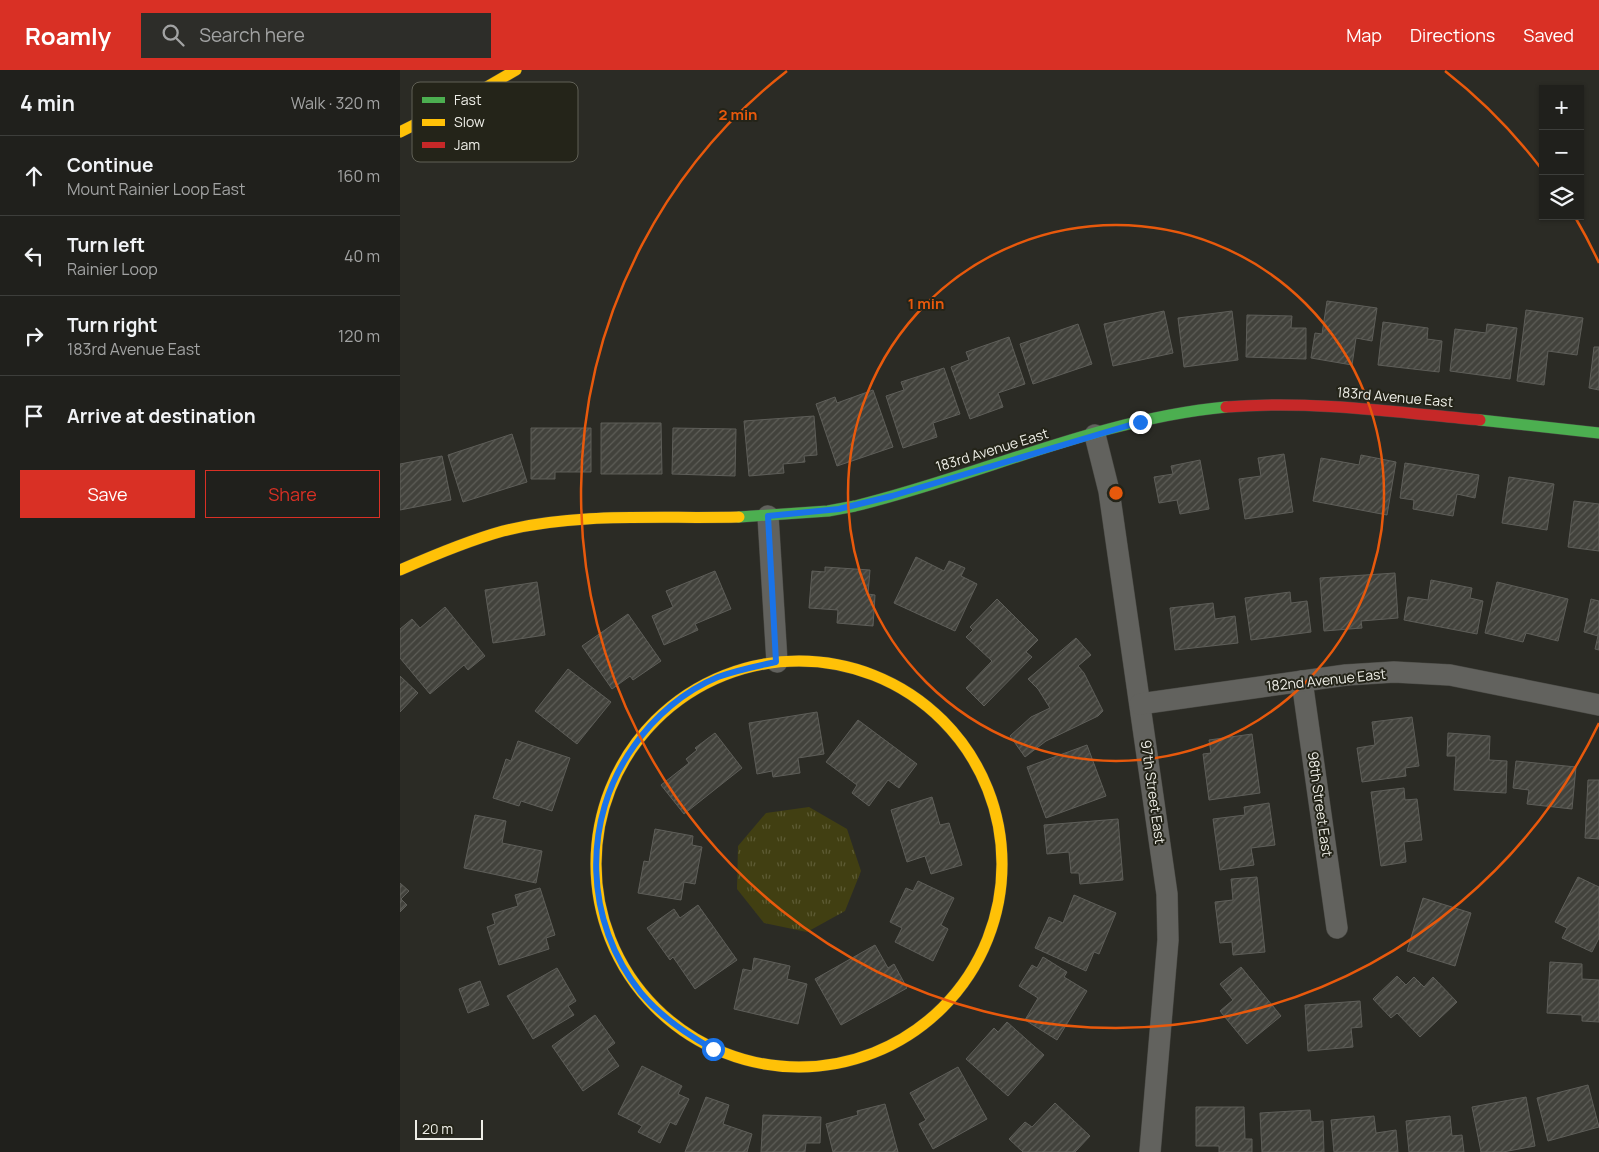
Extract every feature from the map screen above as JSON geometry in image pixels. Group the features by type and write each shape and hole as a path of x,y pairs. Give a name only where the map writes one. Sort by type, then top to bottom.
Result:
{"street":[{"path":"495,82 516,70"},
{"path":"400,132 412,126"},
{"name":"183rd Avenue East","path":"400,570 451,546 507,529 548,522 588,518 768,516 839,509 883,498 1095,435 1184,413 1236,406 1300,404 1357,407 1599,433"},
{"name":"97th Street East","path":"1095,435 1109,491 1167,894 1168,940 1150,1152"},
{"path":"768,516 776,662"},
{"path":"812,661 841,665 885,680 928,706 948,725 969,751 983,776 997,814 1003,855 998,911 991,934 979,961 958,992 939,1013 914,1033 892,1046 860,1059 827,1066 792,1068 751,1062 713,1049 691,1037 661,1013 642,994 625,970 608,936 599,902 596,876 597,842 603,810 624,761 643,734 662,713 685,695 717,678 748,667 776,662 812,661"},
{"name":"182nd Avenue East","path":"1140,704 1346,675 1394,672 1450,675 1599,705"},
{"name":"98th Street East","path":"1302,681 1338,928"}],"green space":[{"path":"809,807 847,829 861,871 845,911 807,932 764,923 737,889 738,846 766,813"}],"building":[{"path":"1327,301 1377,308 1372,341 1356,338 1352,365 1311,358 1315,333 1322,334"},
{"path":"1526,310 1583,318 1577,355 1548,351 1544,385 1517,381"},
{"path":"1164,311 1173,353 1113,366 1104,324"},
{"path":"1232,311 1238,360 1184,367 1178,318"},
{"path":"1247,315 1292,316 1291,328 1306,328 1306,359 1246,357"},
{"path":"1383,322 1428,328 1427,339 1442,341 1439,372 1378,365"},
{"path":"1078,324 1092,364 1033,384 1020,344"},
{"path":"1487,324 1517,328 1510,379 1450,371 1455,329 1486,333"},
{"path":"1009,337 1025,384 998,393 1003,407 970,419 951,367 969,360 966,352"},
{"path":"1594,347 1599,347 1599,390 1589,388"},
{"path":"944,368 960,414 933,423 937,437 903,448 886,396 904,390 901,382"},
{"path":"873,390 893,447 837,466 816,404 835,397 837,403"},
{"path":"814,416 817,455 804,456 805,462 783,464 784,473 749,476 744,421"},
{"path":"601,423 661,423 662,474 601,474"},
{"path":"531,428 591,428 591,472 555,472 555,479 531,479"},
{"path":"673,428 736,429 735,476 672,474"},
{"path":"512,434 527,482 463,502 448,455"},
{"path":"1284,454 1293,512 1245,519 1239,479 1261,476 1258,458"},
{"path":"1361,455 1396,462 1387,515 1313,501 1321,458 1359,465"},
{"path":"442,456 451,500 400,510 400,464"},
{"path":"1200,460 1209,509 1180,514 1177,500 1159,503 1154,477 1173,474 1171,466"},
{"path":"1405,463 1479,475 1475,498 1457,494 1453,516 1413,509 1414,500 1400,498"},
{"path":"1509,477 1554,484 1547,530 1502,523"},
{"path":"1574,501 1599,504 1599,551 1568,547"},
{"path":"916,557 944,571 949,561 965,568 961,576 977,584 955,631 894,603"},
{"path":"825,567 870,570 868,594 875,595 873,626 837,623 838,610 809,608 812,571 825,572"},
{"path":"715,571 731,609 695,624 698,630 664,645 652,616 673,607 666,591"},
{"path":"1395,573 1398,618 1361,621 1362,628 1324,631 1320,578"},
{"path":"1431,580 1472,588 1470,598 1483,601 1477,634 1404,620 1408,597 1428,600"},
{"path":"537,582 545,635 493,643 485,590"},
{"path":"1497,582 1568,599 1558,641 1526,633 1523,642 1485,633"},
{"path":"1290,592 1291,603 1307,601 1311,632 1251,640 1245,598"},
{"path":"997,599 1038,640 1026,652 1032,657 984,706 966,688 992,661 966,637 973,630 970,627"},
{"path":"1591,599 1599,601 1599,650 1595,649 1598,636 1584,632"},
{"path":"1213,603 1215,619 1235,616 1238,643 1175,650 1170,608"},
{"path":"445,607 485,656 468,670 464,665 430,694 400,658 400,629 412,619 420,628"},
{"path":"628,614 661,661 633,680 630,676 612,689 582,646"},
{"path":"1076,638 1091,655 1078,666 1084,673 1103,711 1098,716 1046,741 1025,757 1010,736 1031,717 1050,708 1038,689 1028,679"},
{"path":"568,669 611,702 577,744 535,711"},
{"path":"400,676 418,693 400,712"},
{"path":"817,712 824,754 798,758 800,773 773,777 772,771 757,774 749,723"},
{"path":"1412,717 1419,766 1405,768 1406,776 1362,782 1357,748 1375,745 1372,722"},
{"path":"858,720 917,764 899,788 888,780 869,806 852,793 857,785 826,762"},
{"path":"715,733 742,768 684,814 661,785 689,763 686,759 697,750 695,748"},
{"path":"1448,733 1490,736 1489,760 1507,761 1506,793 1454,790 1456,756 1447,756"},
{"path":"1252,734 1260,793 1209,800 1203,754 1211,753 1209,740"},
{"path":"518,741 570,758 552,811 521,801 519,806 493,798 506,759 511,761"},
{"path":"1087,745 1106,796 1046,818 1027,767"},
{"path":"1516,761 1576,767 1572,809 1527,804 1529,790 1513,788"},
{"path":"1588,780 1599,780 1599,839 1585,838"},
{"path":"1404,788 1405,800 1417,799 1422,840 1404,842 1406,862 1381,866 1371,792"},
{"path":"932,797 940,825 949,823 962,865 931,874 925,856 907,862 891,810"},
{"path":"1269,803 1275,845 1251,848 1254,865 1220,870 1213,819 1245,815 1244,807"},
{"path":"475,815 506,821 502,843 542,851 536,883 464,868"},
{"path":"1118,819 1123,880 1080,884 1079,873 1071,873 1069,852 1047,854 1044,825"},
{"path":"655,829 693,836 692,845 702,847 695,884 684,882 681,900 638,893 644,861 649,862"},
{"path":"1257,877 1265,952 1233,955 1232,942 1220,943 1215,902 1233,900 1231,879"},
{"path":"1578,877 1599,887 1599,938 1592,952 1562,938 1567,928 1555,922"},
{"path":"918,881 954,898 941,925 948,929 933,961 895,942 902,928 890,922 906,888 913,891"},
{"path":"400,883 409,891 401,899 407,905 400,912"},
{"path":"540,888 555,935 546,938 549,949 499,965 487,927 495,924 492,914 518,906 515,895"},
{"path":"1074,895 1116,913 1099,954 1094,952 1086,971 1035,948 1049,917 1063,923"},
{"path":"1423,898 1471,913 1455,966 1407,951"},
{"path":"698,905 737,960 695,989 673,957 670,960 647,928 674,909 680,918"},
{"path":"875,945 888,968 894,964 907,988 841,1025 815,979"},
{"path":"1043,957 1067,972 1064,977 1087,991 1057,1040 1025,1020 1038,998 1019,986 1032,965 1037,968"},
{"path":"754,958 790,966 787,979 807,984 798,1024 734,1009 743,969 752,971"},
{"path":"1550,962 1582,964 1582,979 1599,980 1599,1022 1582,1021 1582,1015 1547,1013"},
{"path":"1241,967 1281,1016 1247,1044 1220,1011 1233,1000 1220,984"},
{"path":"557,968 576,1001 568,1006 574,1015 533,1039 507,996"},
{"path":"1397,976 1406,985 1414,977 1424,987 1433,977 1457,1002 1420,1037 1397,1013 1391,1018 1373,999"},
{"path":"480,981 489,1005 468,1013 459,989"},
{"path":"1360,1001 1362,1027 1351,1028 1353,1047 1308,1051 1305,1005"},
{"path":"595,1015 615,1043 607,1049 619,1066 583,1091 552,1046"},
{"path":"1007,1022 1044,1055 1008,1096 966,1059 994,1028 998,1032"},
{"path":"642,1066 682,1086 678,1094 689,1099 676,1125 670,1122 660,1143 638,1132 642,1126 618,1114"},
{"path":"958,1067 987,1119 933,1149 919,1124 926,1120 910,1093"},
{"path":"1588,1085 1599,1127 1548,1141 1537,1098"},
{"path":"706,1097 729,1105 723,1124 752,1134 747,1152 685,1152"},
{"path":"1526,1097 1535,1146 1503,1152 1481,1152 1472,1107"},
{"path":"1055,1103 1090,1136 1075,1152 1023,1152 1009,1139 1025,1122 1032,1127"},
{"path":"885,1104 898,1152 833,1152 826,1124 858,1115 857,1111"},
{"path":"1196,1107 1244,1107 1245,1139 1252,1139 1252,1152 1219,1152 1219,1146 1196,1146"},
{"path":"1310,1110 1311,1122 1323,1121 1324,1152 1262,1152 1260,1113"},
{"path":"763,1115 821,1117 820,1143 806,1143 805,1152 761,1152"},
{"path":"1374,1116 1376,1133 1396,1130 1398,1152 1334,1152 1331,1120"},
{"path":"1450,1116 1452,1136 1462,1135 1464,1152 1409,1152 1406,1121"}],"traffic: fast":[{"path":"739,517 828,511 855,506 901,494 1131,423 1178,413 1226,407"},
{"path":"1480,420 1599,433"}],"traffic: slow":[{"path":"495,82 516,70"},
{"path":"400,132 412,126"},
{"path":"400,570 476,539 532,525 591,519 739,517"},
{"path":"779,661 819,661 839,664 877,676 912,695 943,720 968,751 987,786 999,824 1002,864 999,904 987,942 968,977 943,1008 912,1033 877,1052 858,1059 819,1067 779,1067 740,1059 703,1043 670,1021 642,993 620,960 604,923 596,884 596,844 604,805 620,768 642,735 670,707 703,685 740,669 779,661"}],"traffic: jam":[{"path":"1226,407 1258,405 1321,406 1480,420"}],"route":[{"path":"713,1049 691,1037 667,1019 642,994 625,970 608,936 599,902 596,876 597,842 603,810 612,783 624,761 643,734 662,713 685,695 717,678 748,667 776,662 768,516 787,516 839,509 892,496 1140,422"}]}
